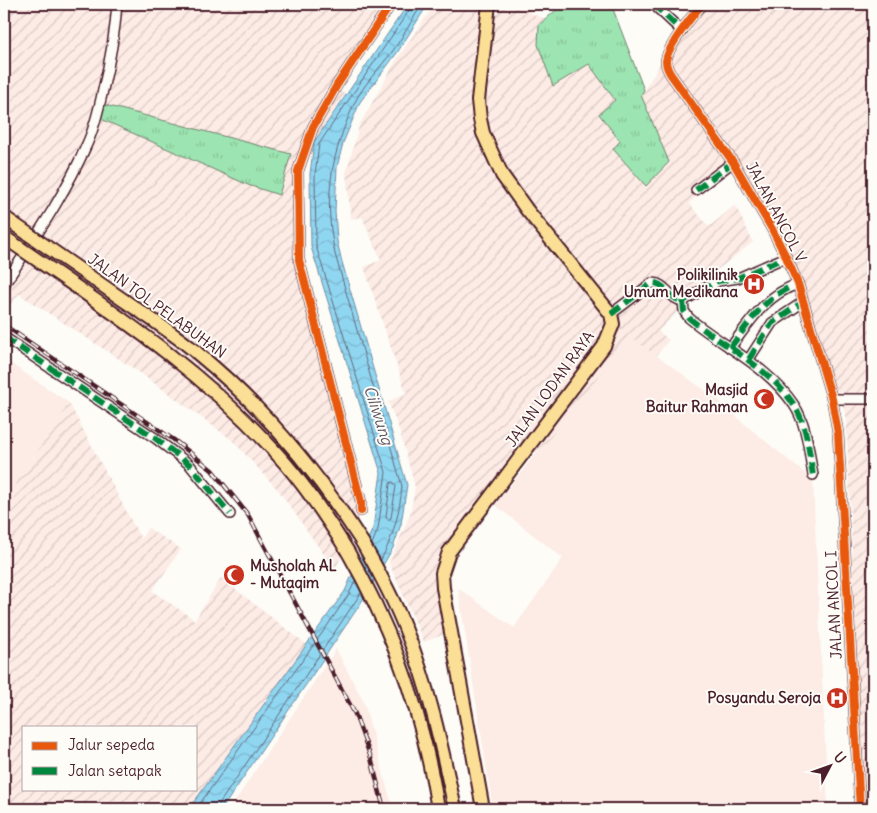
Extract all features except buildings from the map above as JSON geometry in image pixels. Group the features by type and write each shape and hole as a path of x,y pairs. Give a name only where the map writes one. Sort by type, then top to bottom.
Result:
{"highway":[{"path":"489,4 478,100 480,119 488,145 502,175 520,200 611,314"},
{"name":"JALAN TOL PELABUHAN","path":"4,217 195,351 253,403 299,454 325,487 358,535 384,580 405,628 421,672 441,742 455,809"},
{"path":"4,237 147,338 207,385 251,427 301,482 348,552 393,642 421,728 438,809"},
{"name":"JALAN LODAN RAYA","path":"483,809 443,588 442,573 444,562 478,511 604,346 613,324 611,314"}],"street":[{"path":"4,285 45,223 87,144 96,120 111,58 118,4"},
{"path":"361,511 357,482 299,260 298,171 313,127 337,85 391,4"},
{"path":"653,4 682,31 702,4"},
{"name":"JALAN ANCOL V","path":"682,31 666,59 670,72 733,162 768,221 786,257 798,284 832,399"},
{"path":"696,190 733,162"},
{"path":"611,314 652,283 659,284 677,300 683,301 718,281 738,278 786,257"},
{"path":"730,348 765,303 780,291 798,284"},
{"path":"683,301 684,311 689,318 730,348 749,359 795,406 803,426 813,475"},
{"path":"749,359 772,323 803,302"},
{"path":"4,337 155,438 188,464 230,514"},
{"path":"832,399 873,398"},
{"name":"JALAN ANCOL I","path":"832,399 838,433 860,809"}],"shaded area":[{"path":"4,4 389,4 334,86 345,94 314,142 312,155 302,153 297,254 356,487 360,515 335,570 279,491 232,440 139,372 19,294 4,312"},
{"path":"435,4 457,4 497,14 500,4 530,4 528,12 546,19 539,25 553,86 589,64 615,100 668,162 641,95 667,53 706,4 873,4 873,809 864,809 846,415 777,227 734,167 689,203 709,227 735,205 753,242 713,273 658,331 669,340 656,356 630,336 546,443 482,495 437,558 445,634 424,642 389,563 410,515 415,487 399,429 388,402 406,393 364,267 381,260 362,217 351,219 346,173 359,126 397,59"},
{"path":"630,336 718,400 813,480 828,809 493,809 458,588 514,628 563,558 495,505"},
{"path":"4,359 69,403 4,502"},
{"path":"69,403 141,539 148,528 181,549 152,591 195,620 221,578 307,645 189,809 4,809 4,502"},
{"path":"336,649 364,703 393,809 230,809"}],"green space":[{"path":"563,4 611,4 644,90 641,95 669,162 646,186 613,149 620,141 599,114 615,100 589,64 553,86 538,45 539,25"},
{"path":"105,105 291,154 279,195 248,185 99,118"}],"water":[{"name":"Ciliwung","path":"408,4 428,4 397,53 360,102 343,143 337,167 335,211 337,241 342,262 407,485 401,524 393,548 359,606 222,809 189,809 345,591 373,528 381,473 311,247 310,174 314,142"}],"railway":[{"path":"4,325 174,440 212,470 248,515 355,714 371,758 384,809"}],"marked path":[{"path":"653,4 682,31"},
{"path":"696,190 733,162"},
{"path":"611,314 652,283 657,283 674,298 683,301 718,281 738,278 786,257"},
{"path":"730,348 767,302 786,289 798,284"},
{"path":"683,301 684,311 689,318 759,368 772,379 794,405 805,430 813,475"},
{"path":"749,359 772,323 803,302"},
{"path":"4,337 155,438 189,464 230,514"}],"cycle path":[{"path":"361,511 361,502 299,260 298,171 313,127 337,85 391,4"},
{"path":"702,4 681,31 667,55 668,70 733,162 786,257 798,284 832,399 838,433 860,809"}],"place":[{"name":"Polikilinik Umum Medikana","path":"754,284"},
{"name":"Masjid Baitur Rahman","path":"764,399"},
{"name":"Musholah AL - Mutaqim","path":"234,575"},
{"name":"Posyandu Seroja","path":"837,698"}]}
